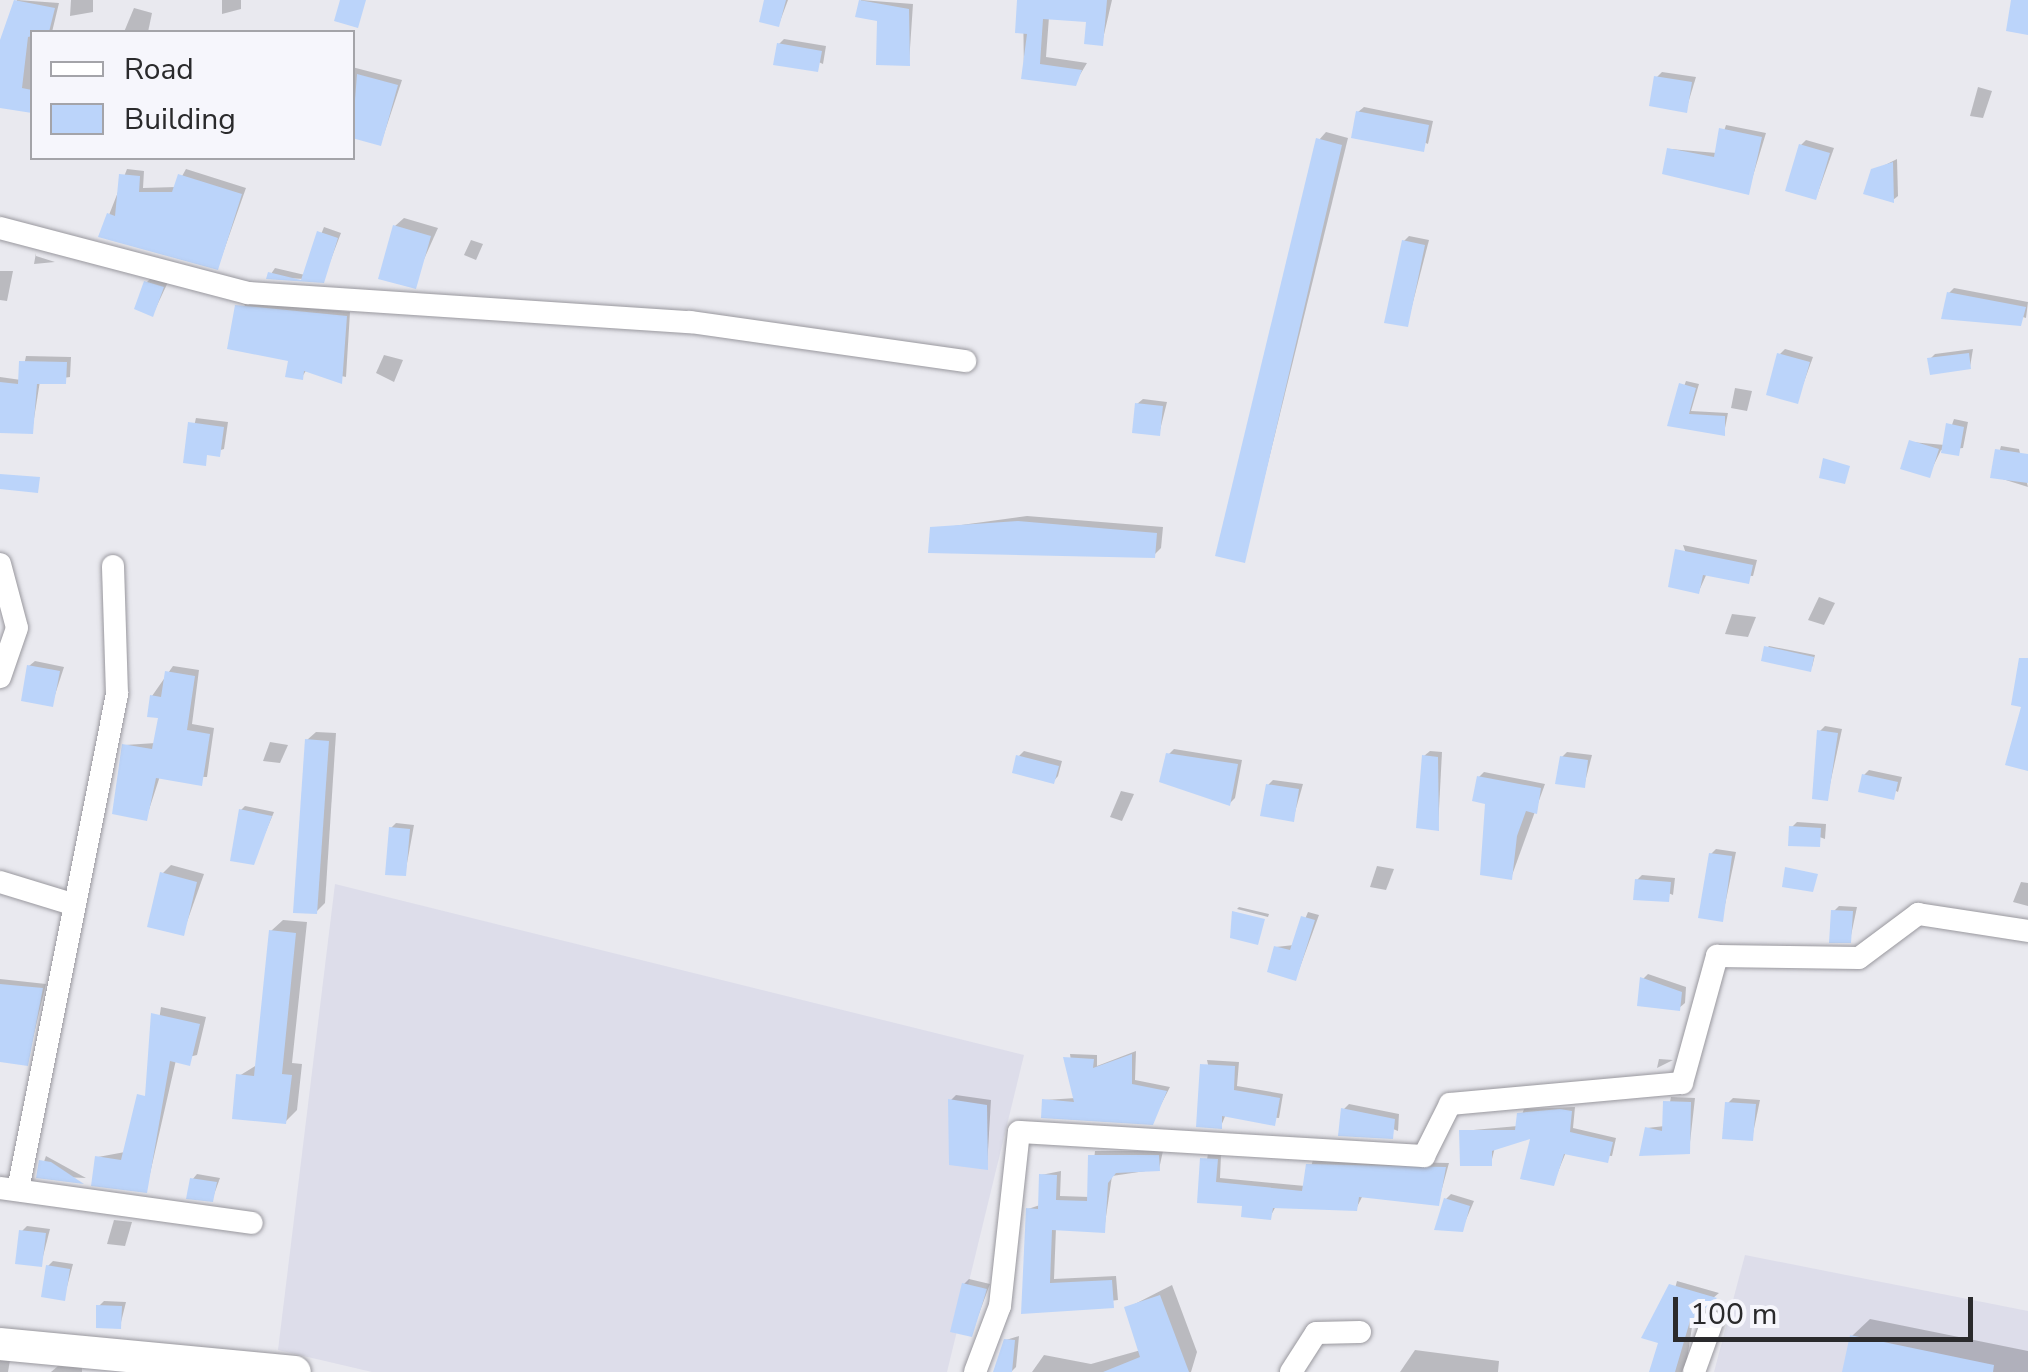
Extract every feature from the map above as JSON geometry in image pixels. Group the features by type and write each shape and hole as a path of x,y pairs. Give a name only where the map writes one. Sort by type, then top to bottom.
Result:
{"main road":[{"path":"0,1344 291,1372"}],"street":[{"path":"0,228 248,293 690,322 965,361"},
{"path":"0,564 18,628 0,677"},
{"path":"112,566 117,694 75,905 9,1189 252,1223"},
{"path":"0,882 75,905"},
{"path":"975,1372 1000,1306 1019,1132 1424,1156 1450,1104 1682,1083 1717,956 1859,958 1918,914 2028,930"},
{"path":"1694,1372 1712,1322"},
{"path":"1291,1372 1316,1333 1360,1332"}],"shaded area":[{"path":"335,884 1024,1055 947,1372 372,1372 278,1350"},
{"path":"1745,1255 2028,1311 2028,1372 1714,1372"}],"building":[{"path":"14,0 55,8 50,30 30,30 28,37 22,88 30,90 30,113 0,108 0,40"},
{"path":"340,0 366,0 358,28 334,21"},
{"path":"764,0 786,0 779,27 759,22"},
{"path":"859,0 909,9 910,66 876,65 877,21 855,17"},
{"path":"1017,0 1107,0 1103,46 1084,44 1086,22 1043,19 1040,64 1082,70 1076,86 1021,79 1027,34 1015,33"},
{"path":"2011,0 2028,0 2028,35 2006,31"},
{"path":"777,43 822,51 818,72 773,65"},
{"path":"357,74 398,85 381,146 355,139"},
{"path":"1654,76 1692,82 1687,113 1649,106"},
{"path":"1356,111 1429,125 1424,152 1351,138"},
{"path":"1719,128 1762,137 1749,195 1662,174 1667,148 1714,157"},
{"path":"1316,138 1342,145 1245,563 1215,556"},
{"path":"1799,144 1830,153 1816,200 1785,191"},
{"path":"1893,162 1894,203 1863,194 1871,169"},
{"path":"119,174 140,176 139,192 172,192 178,174 242,194 218,270 98,237 107,213 115,216"},
{"path":"393,225 431,236 416,289 378,279"},
{"path":"317,231 338,238 324,283 266,279 268,272 301,280"},
{"path":"1402,240 1425,245 1408,327 1384,323"},
{"path":"144,281 164,287 153,317 134,309"},
{"path":"1947,292 2026,307 2021,326 1941,319"},
{"path":"235,305 347,316 342,384 304,371 303,380 285,377 288,361 227,349"},
{"path":"1777,353 1810,362 1798,404 1766,395"},
{"path":"1969,353 1971,369 1930,375 1927,358"},
{"path":"19,361 67,362 66,384 37,384 33,434 0,433 0,382 18,384"},
{"path":"1679,383 1696,388 1689,414 1725,416 1725,436 1667,426"},
{"path":"1135,403 1163,406 1160,436 1132,433"},
{"path":"188,422 224,427 220,457 207,455 206,466 183,463"},
{"path":"1946,423 1964,427 1959,456 1941,453"},
{"path":"1909,440 1939,449 1930,478 1900,469"},
{"path":"1995,449 2028,454 2028,483 1990,478"},
{"path":"1823,458 1850,466 1845,484 1819,478"},
{"path":"0,474 40,477 38,493 0,489"},
{"path":"1018,521 1157,533 1155,558 928,553 930,527"},
{"path":"1675,549 1753,565 1749,584 1703,575 1699,594 1668,587"},
{"path":"1764,646 1814,657 1811,672 1761,661"},
{"path":"2019,658 2028,658 2028,771 2005,765 2021,707 2011,705"},
{"path":"27,665 60,671 53,707 21,701"},
{"path":"165,671 195,676 187,730 210,734 202,786 156,778 147,821 112,814 122,744 152,749 158,718 147,717 150,695 161,697"},
{"path":"1817,730 1838,733 1828,801 1812,799"},
{"path":"305,739 329,741 317,914 293,913"},
{"path":"1166,753 1238,764 1230,806 1159,782"},
{"path":"1016,755 1059,766 1054,784 1012,773"},
{"path":"1422,755 1438,757 1439,831 1416,828"},
{"path":"1560,756 1588,760 1585,788 1555,784"},
{"path":"1862,774 1898,782 1894,800 1858,792"},
{"path":"1477,776 1541,788 1537,814 1526,811 1517,836 1512,880 1480,875 1485,804 1472,801"},
{"path":"1266,784 1299,789 1294,822 1260,816"},
{"path":"239,809 272,816 254,865 230,861"},
{"path":"1789,826 1821,828 1820,847 1788,846"},
{"path":"389,827 410,829 406,876 385,875"},
{"path":"1709,853 1732,856 1723,922 1698,918"},
{"path":"1785,867 1818,874 1813,892 1782,887"},
{"path":"160,872 197,882 184,936 147,927"},
{"path":"1635,879 1671,882 1669,902 1633,900"},
{"path":"1831,910 1853,911 1851,943 1829,943"},
{"path":"1232,911 1265,919 1258,945 1230,938"},
{"path":"1301,916 1315,920 1296,981 1267,972 1274,946 1290,950"},
{"path":"269,930 296,933 282,1074 292,1075 286,1124 232,1119 236,1074 254,1076"},
{"path":"1640,977 1682,992 1680,1011 1637,1006"},
{"path":"0,984 43,988 28,1066 0,1062"},
{"path":"151,1013 200,1024 190,1066 170,1061 147,1193 91,1186 95,1156 121,1160 137,1094 145,1096"},
{"path":"1132,1054 1132,1084 1167,1091 1153,1125 1041,1118 1042,1099 1074,1102 1063,1057 1094,1059 1093,1068"},
{"path":"1200,1064 1235,1066 1234,1090 1280,1098 1275,1126 1222,1116 1222,1129 1196,1127"},
{"path":"948,1099 987,1105 988,1170 949,1165"},
{"path":"1663,1101 1691,1102 1690,1154 1639,1156 1645,1127 1662,1131"},
{"path":"1725,1102 1756,1104 1753,1141 1722,1139"},
{"path":"1341,1108 1395,1119 1393,1139 1338,1136"},
{"path":"1572,1111 1570,1132 1613,1142 1608,1163 1564,1154 1554,1186 1520,1179 1530,1139 1492,1151 1492,1166 1460,1166 1459,1130 1515,1130 1517,1113"},
{"path":"1088,1155 1159,1155 1160,1171 1116,1173 1108,1183 1105,1233 1052,1230 1050,1283 1112,1280 1114,1308 1021,1314 1026,1208 1038,1209 1039,1174 1057,1175 1056,1200 1087,1201"},
{"path":"1200,1158 1218,1159 1216,1182 1302,1191 1306,1164 1446,1167 1439,1206 1359,1197 1357,1211 1273,1208 1271,1220 1241,1217 1242,1206 1197,1203"},
{"path":"39,1160 51,1162 84,1184 36,1178"},
{"path":"190,1178 217,1182 213,1202 186,1199"},
{"path":"1444,1198 1470,1206 1463,1232 1434,1230"},
{"path":"19,1230 46,1233 42,1267 15,1264"},
{"path":"46,1265 70,1269 65,1301 41,1297"},
{"path":"962,1283 987,1289 972,1337 950,1332"},
{"path":"1669,1284 1717,1298 1690,1321 1675,1372 1649,1372 1658,1343 1641,1338"},
{"path":"1160,1295 1189,1372 1103,1372 1140,1357 1124,1307"},
{"path":"96,1305 122,1306 121,1329 96,1328"},
{"path":"1850,1335 1994,1365 1993,1372 1842,1372"},
{"path":"1004,1339 1015,1340 1012,1372 993,1372"}]}
